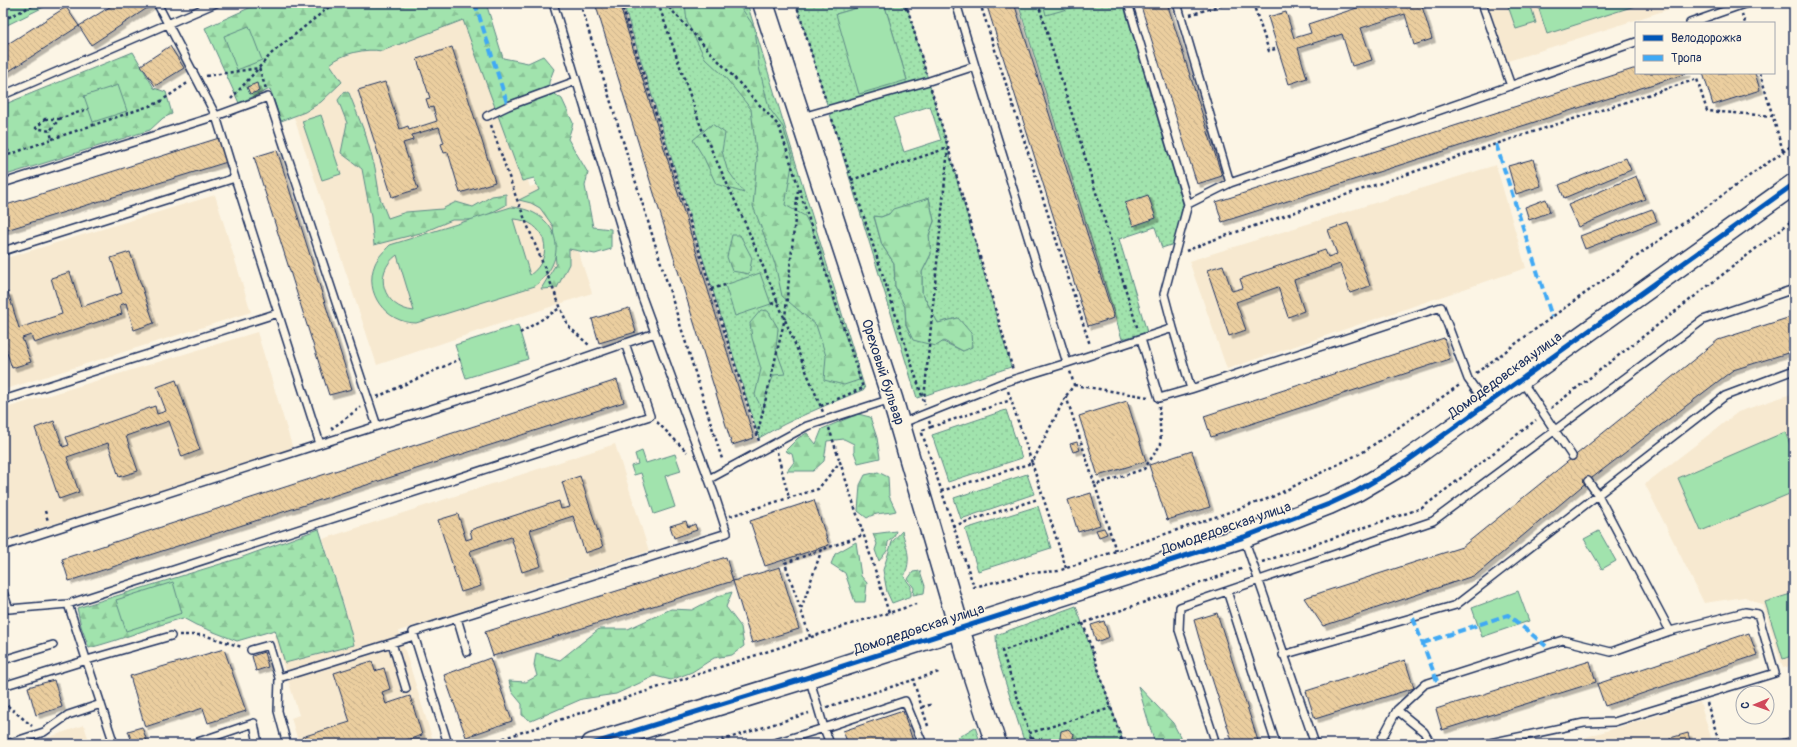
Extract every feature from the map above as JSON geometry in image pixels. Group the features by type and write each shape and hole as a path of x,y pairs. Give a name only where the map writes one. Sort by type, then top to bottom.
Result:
{"street":[{"name":"Ореховый бульвар","path":"763,3 892,398 959,629 996,744"},
{"name":"Домодедовская улица","path":"592,744 809,677 1062,594 1244,537 1304,515 1357,491 1403,464 1794,184"}],"lane":[{"path":"157,3 216,116 319,442"},
{"path":"3,95 216,3"},
{"path":"448,744 413,632 727,533 709,479 642,297 609,196 576,81 563,48 552,3"},
{"path":"956,3 1068,363"},
{"path":"1128,3 1188,204 1164,294 1192,389"},
{"path":"1177,3 1230,183"},
{"path":"1482,3 1511,86"},
{"path":"1693,22 1747,3"},
{"path":"1791,3 1794,6"},
{"path":"1188,204 1230,183 1635,42"},
{"path":"800,118 929,81 975,66"},
{"path":"487,116 508,106 576,81"},
{"path":"3,183 216,116 268,97 377,426"},
{"path":"3,251 235,178"},
{"path":"1216,744 1179,630 1180,607 1433,521 1703,320 1794,289"},
{"path":"1141,339 1159,398 1192,389 1441,307 1468,379 1486,405"},
{"path":"3,400 278,313"},
{"path":"900,424 1005,382 1173,328"},
{"path":"3,546 319,442 377,426 488,391 655,333"},
{"path":"3,592 6,610 68,604 650,416 625,343"},
{"path":"1284,655 1456,605 1725,396 1794,370"},
{"path":"1521,379 1572,456"},
{"path":"709,479 807,426 892,398"},
{"path":"1588,481 1598,495 1670,630"},
{"path":"1244,537 1314,744"},
{"path":"1227,591 1276,744"},
{"path":"68,604 114,744"},
{"path":"1379,744 1397,710 1426,684 1563,640 1611,652 1670,630 1745,612 1758,614 1776,673 1614,722 1584,723 1485,744"},
{"path":"457,618 467,652"},
{"path":"3,686 171,636"},
{"path":"279,678 414,636"},
{"path":"392,643 406,689"},
{"path":"251,650 269,644 279,678 278,711 287,744"},
{"path":"3,660 53,645"},
{"path":"809,677 830,744"},
{"path":"772,744 905,701 923,744"},
{"path":"7,744 40,733 68,715 101,704"},
{"path":"1397,710 1424,732 1431,744"},
{"path":"192,744 254,723 258,744"}],"path":[{"path":"3,20 38,3"},
{"path":"216,116 272,53 334,3"},
{"path":"580,3 722,459 728,457"},
{"path":"621,3 762,451"},
{"path":"658,3 701,127 746,225 821,406 889,613"},
{"path":"665,3 779,126 863,388 821,406"},
{"path":"796,3 851,180 924,401 931,427"},
{"path":"901,3 909,12"},
{"path":"906,3 1015,379"},
{"path":"980,3 1093,354"},
{"path":"1038,3 1141,339"},
{"path":"1182,18 1228,3"},
{"path":"1253,3 1269,51 1278,48"},
{"path":"3,156 158,103 196,77 259,68"},
{"path":"259,68 268,97"},
{"path":"1760,74 1783,151"},
{"path":"1174,256 1210,241 1697,79 1707,111 1773,116"},
{"path":"50,131 36,128 45,118 59,119 88,109"},
{"path":"487,116 516,197 568,326 598,353"},
{"path":"50,131 59,119"},
{"path":"50,131 52,139"},
{"path":"1011,400 931,427 923,430 922,433 974,587 1031,573 1058,571 1270,498 1364,452 1468,379 1794,144"},
{"path":"3,145 12,154"},
{"path":"851,180 948,148"},
{"path":"924,401 948,148"},
{"path":"757,436 785,318 798,186"},
{"path":"711,289 725,285"},
{"path":"771,304 778,301"},
{"path":"520,333 560,308"},
{"path":"319,442 369,401 460,359"},
{"path":"1068,363 1074,385"},
{"path":"1005,382 1066,568"},
{"path":"1074,385 1159,398 1161,444 1144,469 1095,485"},
{"path":"941,491 1032,463 1066,396 1074,385"},
{"path":"1066,396 1116,551"},
{"path":"650,416 705,469"},
{"path":"774,444 789,498"},
{"path":"722,519 818,489 840,462"},
{"path":"953,526 1038,499"},
{"path":"810,638 785,563 863,535"},
{"path":"800,609 822,549"},
{"path":"486,744 916,604"},
{"path":"1083,623 1123,744"},
{"path":"171,636 189,634 203,635 251,650"},
{"path":"929,729 913,680 939,672"},
{"path":"1704,695 1720,744"},
{"path":"3,702 40,733"},
{"path":"922,708 933,704"},
{"path":"1038,744 1030,733 1111,708"}],"shaded area":[{"path":"471,3 530,187 554,179 592,293 377,365 273,55"},
{"path":"1487,3 1688,3 1505,62"},
{"path":"1496,165 1526,268 1227,369 1189,261"},
{"path":"215,195 251,312 3,390 3,259"},
{"path":"257,332 293,449 3,540 3,409"},
{"path":"1794,393 1794,665 1783,668 1763,605 1745,597 1704,603 1645,484 1738,412"},
{"path":"615,444 649,551 399,631 434,744 299,744 291,718 299,715 274,635 346,611 323,539"},
{"path":"1700,702 1713,744 1564,744"},
{"path":"84,725 90,744 49,744 47,738"}],"green space":[{"path":"3,3 52,3 3,27"},
{"path":"260,3 486,3 503,58 528,63 543,56 554,69 549,82 549,90 562,99 573,123 568,139 588,173 585,186 593,227 611,229 611,249 595,254 569,249 569,264 557,288 541,289 556,264 553,226 540,208 531,203 519,200 539,190 534,178 522,181 463,20 382,51 369,50 355,52 335,60 330,64 342,82 321,102 305,112 281,121 270,89 239,103 205,28"},
{"path":"623,3 747,3 865,389 798,418 759,438"},
{"path":"685,3 732,3 742,9 755,28 759,67 769,108 783,127 793,159 785,205 805,216 819,244 832,295 846,338 856,358 859,380 844,385 824,380 826,356 816,325 782,296 775,264 753,206 757,160 751,109 724,76 705,58 687,22"},
{"path":"796,3 874,3 836,14 907,80 884,3 906,3 1011,367 917,398","holes":["930,106 941,140 904,152 893,118","929,198 934,221 929,235 931,254 922,272 922,293 938,323 958,318 963,351 906,325 905,307 895,286 894,263 882,245 874,217 881,217"]},
{"path":"874,3 884,3 907,80 859,94 836,14"},
{"path":"1018,3 1123,3 1183,204 1174,244 1162,248 1155,227 1119,239 1147,332 1122,339"},
{"path":"1043,3 1073,3 1074,7 1046,15"},
{"path":"1507,3 1530,3 1536,23 1516,29"},
{"path":"1537,3 1644,3 1547,34"},
{"path":"249,26 262,60 237,70 224,36"},
{"path":"133,52 154,88 166,92 172,114 163,118 150,130 3,176 3,105"},
{"path":"118,85 127,111 93,122 84,96"},
{"path":"345,91 349,93 366,136 375,168 380,198 388,218 406,212 442,209 456,202 473,207 492,196 506,194 506,205 478,220 452,220 424,232 374,245 371,217 362,169 341,153 347,123 338,100"},
{"path":"321,115 341,174 322,180 302,121"},
{"path":"712,124 725,133 722,151 727,169 744,193 716,184 704,158 693,140"},
{"path":"929,198 934,221 929,235 931,254 922,272 922,293 938,323 958,318 971,333 972,347 963,351 944,341 936,346 913,340 906,325 905,307 895,286 894,263 882,245 874,216 881,217 889,214 893,209"},
{"path":"511,207 527,210 540,217 549,226 554,237 556,249 553,262 547,274 535,286 416,323 405,322 395,318 380,304 375,295 372,285 372,275 375,264 379,256 390,245","holes":["513,219 524,221 533,226 540,232 544,240 545,249 543,258 538,267 530,275","397,255 414,311 395,304 388,297 384,289 383,280 385,271 389,262"]},
{"path":"732,235 740,235 752,258 749,274 732,271 727,257"},
{"path":"760,273 771,304 735,316 725,285"},
{"path":"761,310 768,311 778,328 776,349 785,374 774,375 767,391 763,411 755,395 761,369 752,338 750,323"},
{"path":"518,325 528,359 466,378 455,345"},
{"path":"1006,410 1022,458 948,482 932,435"},
{"path":"858,414 870,417 877,438 880,458 858,463 854,452 854,444 844,439 827,441 824,461 813,471 787,471 794,462 792,454 785,451 798,438 807,433 816,444 822,429"},
{"path":"1785,432 1794,454 1794,492 1701,531 1678,478"},
{"path":"642,451 646,463 675,454 681,471 665,476 675,507 654,514 641,473 634,475 631,466 638,464 635,454"},
{"path":"878,472 888,477 889,496 896,511 877,514 867,518 858,511 860,485 865,475"},
{"path":"1027,474 1034,494 961,519 954,498"},
{"path":"1038,506 1051,548 978,571 965,529"},
{"path":"319,529 342,601 354,645 285,663 275,630 237,641 196,625 183,618 89,648 81,626 77,608 240,558"},
{"path":"896,531 894,537 888,542 887,551 879,561 875,550 877,544 873,534"},
{"path":"902,531 908,554 908,564 904,577 911,586 911,596 892,603 887,592 883,570 892,542"},
{"path":"1599,531 1616,561 1602,569 1584,539"},
{"path":"856,542 861,576 867,583 865,602 855,602 845,573 831,564 835,554"},
{"path":"920,571 925,586 924,593 913,595 914,588 908,579 913,572"},
{"path":"173,582 182,613 126,631 116,600"},
{"path":"1518,591 1529,621 1482,637 1472,608"},
{"path":"732,592 726,607 741,627 744,646 732,655 714,658 692,672 671,680 655,676 616,694 582,699 531,721 522,715 522,704 512,692 509,681 526,682 537,676 534,665 536,653 560,660 599,629 628,629 671,609 692,610 718,596"},
{"path":"1794,593 1794,655 1783,659 1765,602"},
{"path":"1076,606 1124,744 1025,744 997,656 996,635"},
{"path":"1138,686 1173,723 1184,744 1155,744"},
{"path":"975,727 981,744 947,744"}],"building":[{"path":"116,3 155,3 91,45 79,26"},
{"path":"595,3 619,3 754,438 732,445"},
{"path":"986,3 1014,3 1114,318 1088,326"},
{"path":"1140,3 1167,3 1222,176 1197,184"},
{"path":"1372,3 1386,3 1388,9 1401,5 1400,3 1421,3 1432,39 1414,45 1405,14 1361,28 1372,60 1352,66 1342,34 1298,48 1307,78 1289,84 1268,17 1286,12 1294,38 1311,33 1308,24"},
{"path":"66,7 79,26 3,75 3,47"},
{"path":"170,46 184,68 155,86 141,65"},
{"path":"452,47 495,182 460,193 448,152 444,153 441,144 444,143 439,127 412,135 413,140 403,143 418,189 392,197 358,90 385,82 400,129 408,126 409,130 437,121 433,107 429,108 426,99 430,98 417,59"},
{"path":"1633,69 1635,69 1635,74 1685,74 1222,222 1216,202"},
{"path":"1703,74 1755,74 1760,90 1713,105"},
{"path":"257,83 259,91 250,94 247,87"},
{"path":"219,138 227,162 3,231 3,206"},
{"path":"277,150 352,389 329,395 254,157"},
{"path":"1626,158 1631,170 1564,198 1559,185"},
{"path":"1533,159 1541,186 1516,194 1508,166"},
{"path":"1636,176 1645,199 1578,227 1568,205"},
{"path":"1148,195 1156,218 1133,226 1125,203"},
{"path":"1546,199 1550,212 1529,220 1525,207"},
{"path":"1652,209 1657,221 1585,249 1580,236"},
{"path":"1348,223 1370,286 1350,293 1340,264 1294,280 1304,311 1288,317 1278,287 1236,302 1246,330 1229,336 1207,270 1223,265 1232,291 1243,288 1240,279 1325,250 1328,257 1337,254 1328,230"},
{"path":"130,252 154,323 134,330 126,303 120,305 122,314 34,343 31,335 22,338 31,362 12,368 3,341 3,293 8,292 19,328 62,314 51,278 70,272 81,307 122,293 111,258"},
{"path":"629,308 636,332 599,343 592,319"},
{"path":"1794,316 1794,351 1733,370 1588,481 1476,575 1323,626 1304,598 1462,547 1718,340"},
{"path":"1444,338 1450,359 1211,437 1204,416"},
{"path":"176,380 200,450 182,457 169,421 126,436 138,471 119,477 108,443 67,457 79,492 59,499 35,428 54,421 63,447 69,445 66,437 155,406 157,414 166,411 157,387"},
{"path":"617,380 624,402 69,581 62,559"},
{"path":"1127,401 1146,461 1098,476 1079,416"},
{"path":"1077,442 1080,450 1073,452 1070,444"},
{"path":"1192,451 1210,507 1167,520 1149,465"},
{"path":"580,476 603,547 585,553 573,516 530,530 541,566 522,572 511,537 470,551 481,586 461,592 438,520 458,514 466,540 472,538 470,530 559,501 561,509 570,507 562,482"},
{"path":"1091,493 1100,525 1078,532 1068,500"},
{"path":"814,500 829,545 765,566 750,521"},
{"path":"686,521 688,527 695,524 697,530 674,538 670,526"},
{"path":"1104,528 1107,534 1099,537 1096,530"},
{"path":"726,557 733,581 493,656 485,632"},
{"path":"780,567 799,629 752,643 733,581"},
{"path":"1217,613 1259,744 1233,744 1199,638 1194,620"},
{"path":"1104,621 1109,637 1096,642 1091,625"},
{"path":"1749,633 1757,655 1605,706 1597,684"},
{"path":"224,649 246,711 208,723 203,708 145,727 130,676"},
{"path":"264,652 268,667 256,671 252,656"},
{"path":"490,658 512,721 466,737 444,675"},
{"path":"1405,660 1414,688 1315,719 1306,691"},
{"path":"372,661 375,671 384,668 390,689 382,692 386,704 410,696 422,735 395,744 304,744 302,737 350,722 334,673"},
{"path":"1590,661 1596,682 1442,730 1436,709"},
{"path":"54,680 62,707 36,715 28,687"},
{"path":"903,711 914,744 848,744 843,731"},
{"path":"142,727 148,744 133,744 128,731"},
{"path":"1068,729 1074,734 1072,741 1065,743 1060,738 1061,731"},
{"path":"1688,733 1691,744 1671,744 1670,738"},
{"path":"1794,736 1794,744 1782,744 1780,740"}],"marked path":[{"path":"475,3 508,106"},
{"path":"1496,144 1552,317"},
{"path":"1423,643 1508,615 1546,646"},
{"path":"1413,618 1437,681"}],"cycle path":[{"path":"592,744 809,677 1244,537 1329,504 1357,491 1403,464 1794,184"}]}
